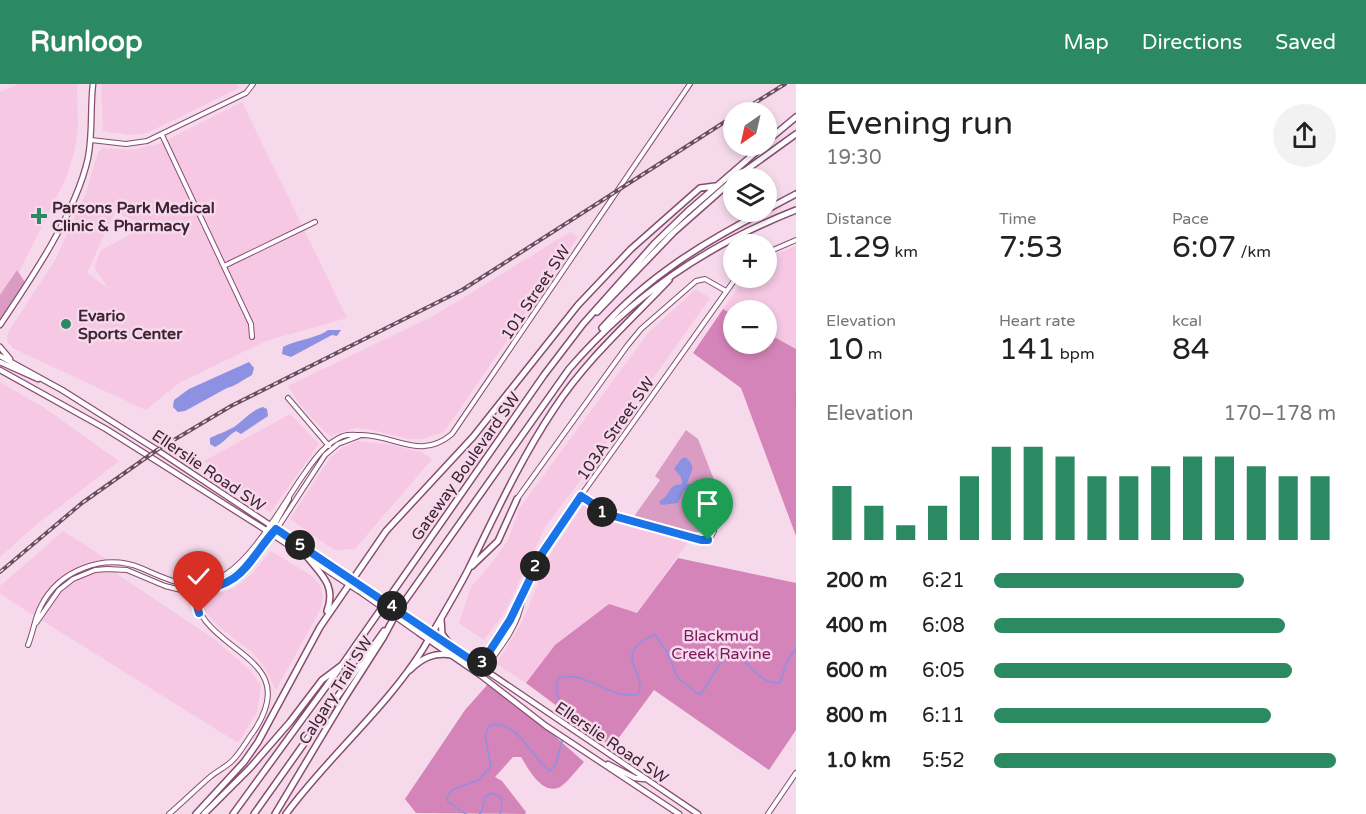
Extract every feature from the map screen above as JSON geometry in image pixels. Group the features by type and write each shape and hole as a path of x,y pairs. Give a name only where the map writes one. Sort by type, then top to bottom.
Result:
{"highway":[{"path":"777,133 796,117"},
{"path":"748,168 796,134"},
{"name":"Gateway Boulevard SW","path":"204,814 255,763 322,680 342,665 524,404 583,324 644,254 751,156"},
{"path":"195,814 244,762 258,742 320,627 386,531 473,437 548,341 631,249 700,188 716,186"},
{"path":"583,324 595,315 674,232 723,189"},
{"path":"777,204 796,194"},
{"name":"Calgary Trail SW","path":"275,814 397,612 569,369 588,346 624,312 678,270 733,238 796,210"},
{"path":"569,369 587,344 639,292 701,246 745,222"},
{"path":"286,814 394,687 422,650 465,575 504,494 555,408 600,350 678,270"},
{"path":"465,575 498,541 517,499"},
{"path":"308,558 324,576 330,592 330,603 320,627"},
{"path":"254,814 397,612"},
{"path":"443,616 441,632 452,647"},
{"path":"394,687 423,659 444,654 452,655"},
{"path":"233,814 342,665"}],"main road":[{"path":"0,325 32,277 72,204 84,173 91,140 92,84"},
{"path":"0,330 5,317"},
{"path":"0,347 7,357 19,366"},
{"name":"Ellerslie Road SW","path":"0,356 44,380 157,450 349,582"},
{"path":"0,362 33,378 44,380"},
{"name":"Ellerslie Road SW","path":"0,370 77,412 271,528 272,534 308,558 423,628 452,655 546,726 679,814"},
{"name":"Ellerslie Road SW","path":"360,589 420,634 430,636 452,647 698,814"},
{"path":"597,759 635,778 646,779"}],"street":[{"path":"91,140 134,144 162,135 246,93 253,84"},
{"name":"101 Street SW","path":"271,528 319,452 362,435 421,447 437,444 452,434 690,84"},
{"path":"162,135 251,324 252,337"},
{"path":"224,266 315,222"},
{"path":"777,248 796,240"},
{"path":"517,499 599,382 642,329 696,281 705,279 726,291"},
{"name":"103A Street SW","path":"478,673 523,597 543,552 728,288"},
{"path":"288,398 329,447"},
{"name":"101 Street SW","path":"271,528 329,447"},
{"path":"581,496 610,515 701,540 710,539 714,531"},
{"path":"28,645 41,605 56,585 71,574 94,564 114,563 130,564 170,581 193,584 220,578 236,567 271,528"},
{"path":"36,624 52,598 68,583 84,574 102,569 127,570 177,590 193,591 215,588 233,580 246,569 272,534"},
{"path":"169,814 234,759 263,716 267,706 268,688 261,672 207,623 196,606 193,584"},
{"name":"103A Street SW","path":"482,667 491,659 518,619 523,597"},
{"path":"491,659 490,667 495,676"},
{"path":"768,814 795,776"}],"shaded area":[{"path":"18,84 77,84 78,128 67,176 15,280 0,304 0,92"},
{"path":"101,84 237,84 239,88 147,133 128,135 103,131"},
{"path":"242,102 347,318 266,341 179,383 146,410 14,349 7,341 8,332 55,260 86,193 98,152 103,148 131,150 159,144","holes":["115,212 146,226 101,250 94,267 108,288 87,273"]},
{"path":"570,232 578,237 444,432 422,439 409,439 355,428 331,436 301,406 288,386 435,315"},
{"path":"796,246 796,349 777,339 777,300 729,300 738,288 777,288 777,254"},
{"path":"17,270 25,282 0,319 0,295"},
{"path":"696,289 710,298 545,527 505,612 484,640 459,623 471,587 508,540 519,509 648,333"},
{"path":"0,382 46,409 119,461 36,525 0,557"},
{"path":"290,414 319,444 270,513 204,461"},
{"path":"686,430 698,439 718,490 711,519 702,532 692,532 635,517 660,480 655,476"},
{"path":"358,441 386,444 421,452 432,459 355,549 334,550 290,519 330,458 343,447"},
{"path":"590,494 609,508 695,532 637,614 555,645 526,683 496,664 523,620 548,558"},
{"path":"63,531 105,558 117,574 214,639 251,671 261,686 257,712 238,743 0,594 0,586"},
{"path":"271,551 312,576 321,587 323,596 321,608 276,690 264,666 251,651 218,626 203,609 201,599 234,588 252,574"}],"green space":[{"path":"723,309 723,354 777,354 777,339 796,349 796,536 741,388 693,353"},
{"name":"Blackmud Creek Ravine","path":"678,558 796,583 796,730 769,770 654,690 612,747 526,683 555,645 609,604 637,613"},
{"path":"488,684 548,730 584,762 563,785 553,789 547,788 536,780 521,757 513,757 495,777 502,781 526,812 525,814 416,813 405,799 465,710"}],"water":[{"path":"328,330 341,330 337,336 332,335 291,357 282,354 283,347"},
{"path":"249,362 254,368 252,375 234,386 185,411 178,412 173,407 174,400 189,389"},
{"path":"263,407 267,409 268,416 241,434 236,431 215,447 210,444 210,438 233,428"},
{"path":"685,457 692,464 687,484 701,486 701,501 697,506 691,506 688,501 688,492 684,490 678,503 661,505 659,502 672,487 682,484 681,477 674,469"}],"waterway":[{"path":"796,394 796,407"},
{"path":"567,718 557,693 559,678 569,676 618,693 639,694 640,685 632,655 634,649 655,634 667,652 678,678 698,694 701,694 726,655 740,658 764,679 780,683 787,661 796,649"},
{"path":"466,814 448,802 447,797 452,790 480,779 491,766 485,736 489,726 508,727 524,741 550,771 555,766 562,741"},
{"path":"479,814 482,812 485,797 492,793 501,797 500,814"}],"railway":[{"path":"756,102 785,84"},
{"path":"0,572 82,503 157,450 231,406 462,290 723,123"}],"place":[{"name":"Parsons Park Medical Clinic & Pharmacy","path":"39,216"},
{"name":"Evario Sports Center","path":"66,324"}],"route":[{"path":"199,613 193,591 215,588 233,580 246,569 276,529 480,666 523,597 531,574 543,552 581,496 602,512 610,515 708,540"}]}
